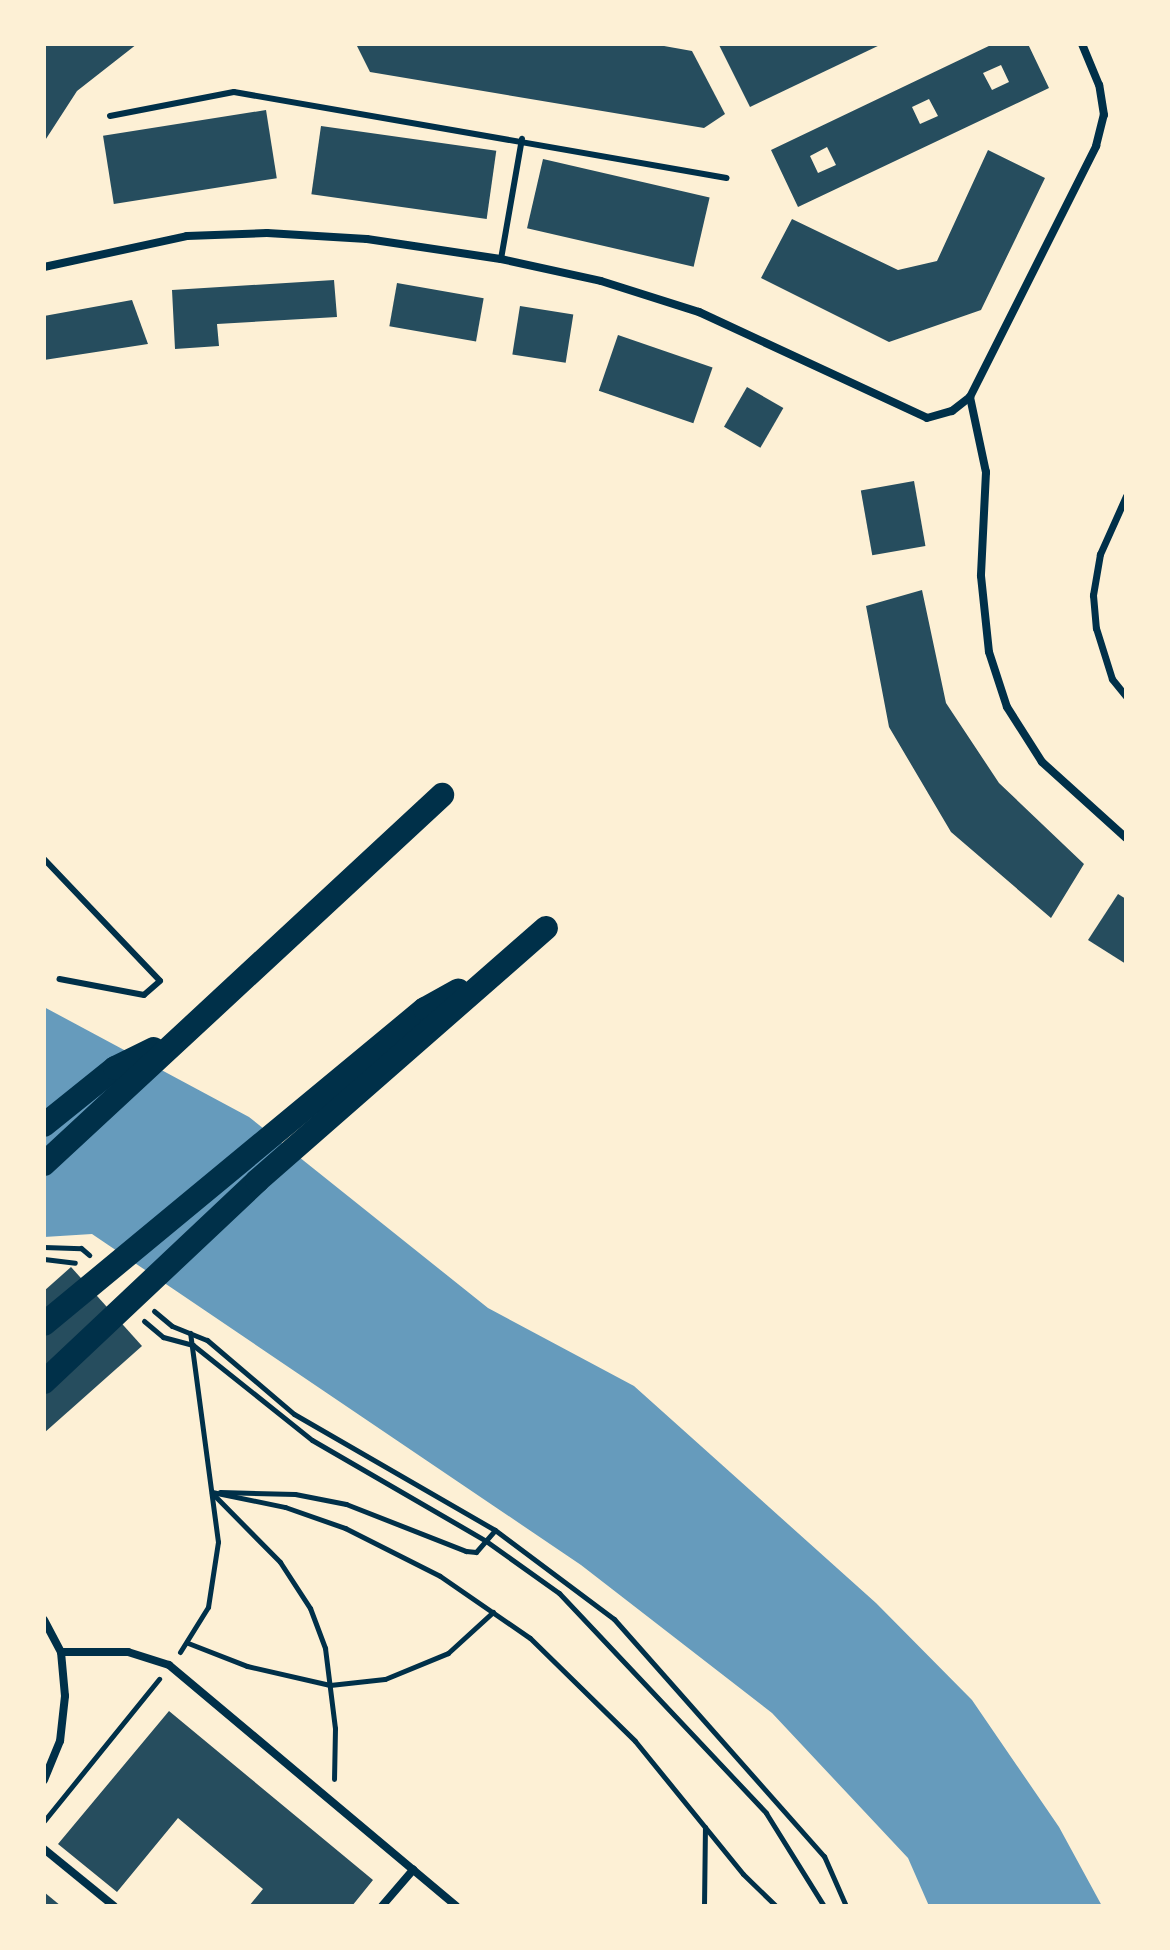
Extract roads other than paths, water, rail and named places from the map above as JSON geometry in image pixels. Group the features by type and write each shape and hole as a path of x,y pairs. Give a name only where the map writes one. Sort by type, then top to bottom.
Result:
{"highway":[{"path":"44,1164 442,795"},
{"path":"44,1324 433,1013 489,976 546,928"},
{"path":"44,1382 433,1013"},
{"path":"44,1125 115,1068 178,1037"}],"street":[{"path":"44,267 187,236 267,233 367,239 501,259 601,281 699,312 927,418 952,411 970,397 1096,146 1104,115 1099,85 1082,44"},
{"path":"970,397 986,472 981,576 989,652 1007,707 1042,762 1126,838"},
{"path":"1126,496 1100,554 1093,595 1108,666 1126,696"},
{"path":"44,1620 61,1652 65,1696 60,1741 44,1780"},
{"path":"61,1652 128,1652 169,1665 456,1906"},
{"path":"44,1849 114,1906"},
{"path":"382,1906 413,1870"}],"lane":[{"path":"110,116 234,92 522,139 727,178"},
{"path":"501,259 522,139"},
{"path":"44,859 160,981 144,995 59,979"}],"water":[{"path":"44,1007 249,1117 488,1308 634,1386 876,1603 972,1700 1059,1827 1102,1906 929,1906 908,1858 772,1713 581,1565 92,1234 44,1237"}]}
